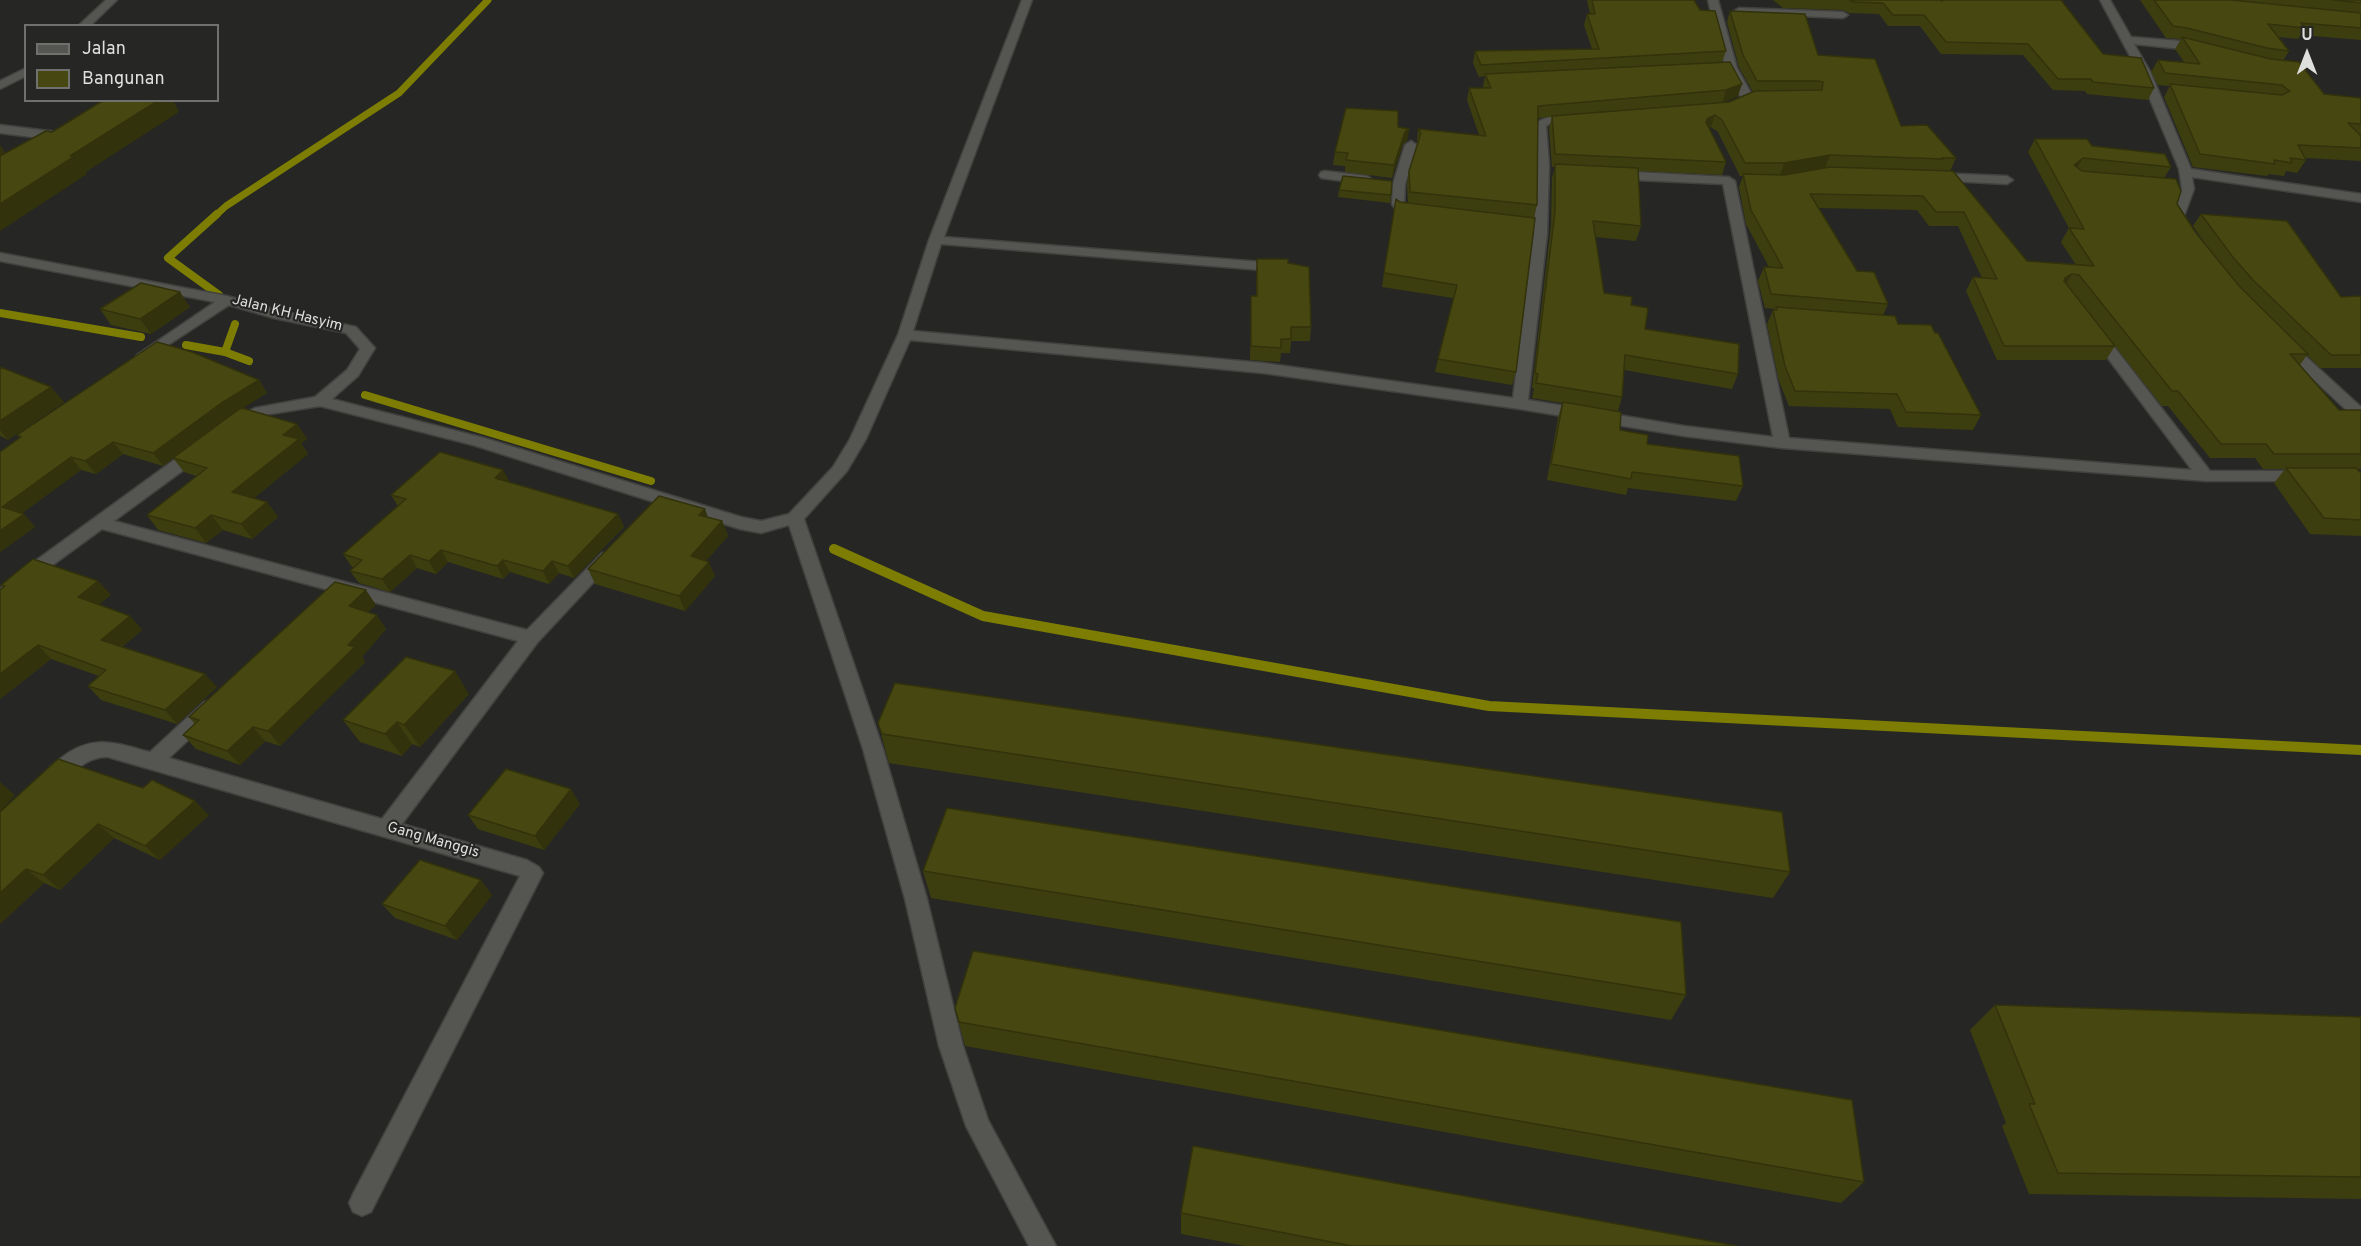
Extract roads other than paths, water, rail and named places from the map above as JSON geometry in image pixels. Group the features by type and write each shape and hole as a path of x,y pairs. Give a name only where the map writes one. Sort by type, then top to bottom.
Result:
{"street":[{"path":"85,24 112,0"},
{"path":"0,599 242,418 260,411 320,401 364,410 514,451 740,524 761,527 795,518 839,471 858,439 905,335 936,240 1028,0"},
{"path":"2105,0 2158,91 2185,172 2177,216 2194,245"},
{"path":"1780,98 1744,100 1725,68 1714,5 1843,15"},
{"path":"2128,40 2180,44 2212,51"},
{"path":"0,86 24,72"},
{"path":"1520,404 1536,225 1550,172 1541,123 1592,117"},
{"path":"0,129 71,134 47,148"},
{"path":"1388,183 1411,145"},
{"path":"2185,172 2361,198"},
{"path":"1324,175 1388,183"},
{"path":"1602,175 1734,179 1782,443"},
{"path":"1917,177 2007,180"},
{"path":"1388,183 1401,208 1426,213"},
{"path":"936,240 1262,266"},
{"name":"Jalan KH Hasyim","path":"0,256 227,300 274,314 351,330 368,348 353,373 320,401"},
{"path":"129,368 227,300"},
{"path":"2087,322 2206,476"},
{"path":"905,335 1263,368 1520,404 1684,431 1782,443 2206,476 2313,476"},
{"path":"2278,339 2361,416"},
{"path":"647,516 663,499"},
{"path":"795,518 873,749 916,899 951,1046 974,1116 1042,1246"},
{"path":"102,523 531,638"},
{"path":"387,828 531,638 622,542"},
{"path":"324,603 341,587"},
{"path":"153,760 221,698"},
{"name":"Gang Manggis","path":"40,790 71,760 98,747 153,760 527,869 532,873 362,1203"}],"waterway":[{"path":"215,216 226,206 399,93 488,0"},
{"path":"217,214 168,258 219,295"},
{"path":"0,313 141,337"},
{"path":"225,352 235,324"},
{"path":"186,345 225,352"},
{"path":"225,352 249,361"},
{"path":"365,395 651,481"},
{"path":"834,549 983,616 1489,706 2361,750"}]}
